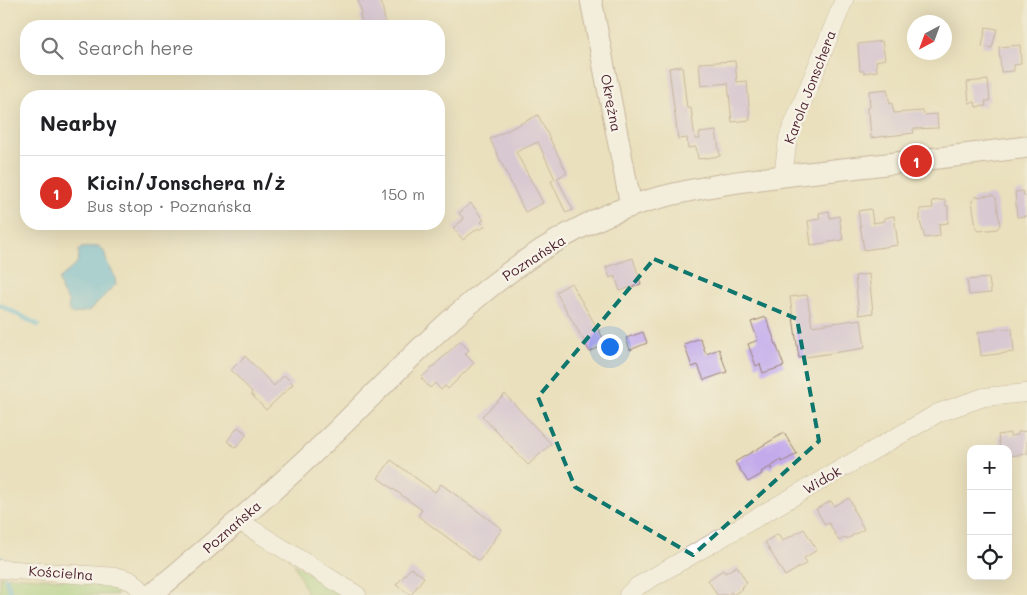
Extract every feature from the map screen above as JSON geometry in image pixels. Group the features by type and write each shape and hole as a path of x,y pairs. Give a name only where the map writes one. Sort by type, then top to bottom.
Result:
{"street":[{"name":"Okrężna","path":"591,0 631,206"},
{"name":"Karola Jonschera","path":"783,176 788,138 844,0"},
{"name":"Poznańska","path":"151,595 271,494 477,297 509,272 551,244 588,224 631,206 700,188 783,176 1027,147"},
{"name":"Widok","path":"628,595 638,586 938,413 984,397 1027,393"},
{"path":"240,521 357,595"},
{"name":"Kościelna","path":"0,569 118,577 132,581 146,595"}],"highlighted area":[{"path":"654,259 797,319 819,441 693,555 575,487 538,397"}],"green space":[{"path":"294,564 344,595 308,595"},
{"path":"0,576 118,582 123,589 116,595 0,595"}],"water":[{"path":"99,246 105,253 116,284 89,311 73,314 69,311 69,302 62,292 59,280 76,264 79,256 78,251 81,248"}],"building":[{"path":"358,0 381,0 385,20 361,20 360,14 362,14"},
{"path":"986,27 997,29 992,48 982,46"},
{"path":"882,41 885,59 876,61 877,71 864,73 864,71 860,71 858,44"},
{"path":"1020,45 1021,64 1014,65 1014,71 1001,72 999,47"},
{"path":"735,61 737,82 747,81 750,120 732,122 728,83 701,86 699,63"},
{"path":"682,66 687,108 691,108 695,139 700,139 699,133 716,131 720,156 698,159 696,147 688,148 687,138 678,139 669,68"},
{"path":"988,80 990,101 985,101 986,106 976,107 975,102 969,103 967,82"},
{"path":"887,89 894,113 923,111 924,115 937,114 938,128 913,129 914,133 871,138 869,113 867,113 867,108 870,107 869,91"},
{"path":"538,115 567,173 557,178 573,210 566,213 551,181 555,179 538,142 516,152 543,203 525,212 490,139"},
{"path":"1023,191 1024,196 1027,196 1027,216 1017,217 1015,192"},
{"path":"993,195 996,198 1000,225 997,229 979,231 976,228 972,201 975,197"},
{"path":"945,200 946,206 948,206 948,223 939,224 940,236 925,238 920,222 920,209 933,208 932,201"},
{"path":"471,203 484,220 481,222 485,226 480,230 478,228 463,240 453,228 464,219 459,213"},
{"path":"871,209 873,223 884,221 884,218 894,216 898,245 864,250 858,211"},
{"path":"829,211 830,218 839,216 843,240 811,245 808,221 820,219 819,213"},
{"path":"633,258 641,284 620,291 615,276 610,278 606,267"},
{"path":"869,274 873,313 859,315 855,276"},
{"path":"989,278 991,293 969,295 967,280"},
{"path":"571,283 606,343 590,352 556,292"},
{"path":"807,295 812,326 861,319 865,348 799,358 790,297"},
{"path":"766,317 784,366 763,373 760,364 756,366 748,344 758,340 751,322"},
{"path":"1012,328 1014,352 981,356 978,332"},
{"path":"643,332 647,343 630,350 626,338"},
{"path":"700,338 706,354 719,349 727,372 704,380 698,365 692,367 684,344"},
{"path":"460,341 469,350 465,354 474,363 448,389 445,386 441,390 435,383 430,388 421,378"},
{"path":"245,356 274,386 284,375 293,384 266,410 231,370"},
{"path":"505,394 551,444 528,465 482,416"},
{"path":"238,427 247,434 236,448 227,441"},
{"path":"1027,431 1027,454 1012,456 1012,445 999,445 998,435 1010,433 1010,436 1018,435 1018,432"},
{"path":"784,433 797,454 782,462 781,460 772,466 772,470 770,467 748,482 735,462"},
{"path":"391,460 435,492 441,484 502,529 479,561 418,516 422,510 378,478"},
{"path":"849,498 864,529 847,539 846,537 839,541 829,523 825,525 816,509 831,501 834,506"},
{"path":"804,529 817,550 804,558 807,563 785,576 765,542 778,534 782,541"},
{"path":"737,566 747,583 733,595 731,592 727,595 717,595 708,580 723,570 725,573"},
{"path":"411,568 424,577 411,595 396,585"}],"waterway":[{"path":"0,305 38,325"},
{"path":"0,558 7,562"},
{"path":"6,578 11,595"}],"place":[{"name":"Kicin/Jonschera n/ż","path":"916,161"}]}
